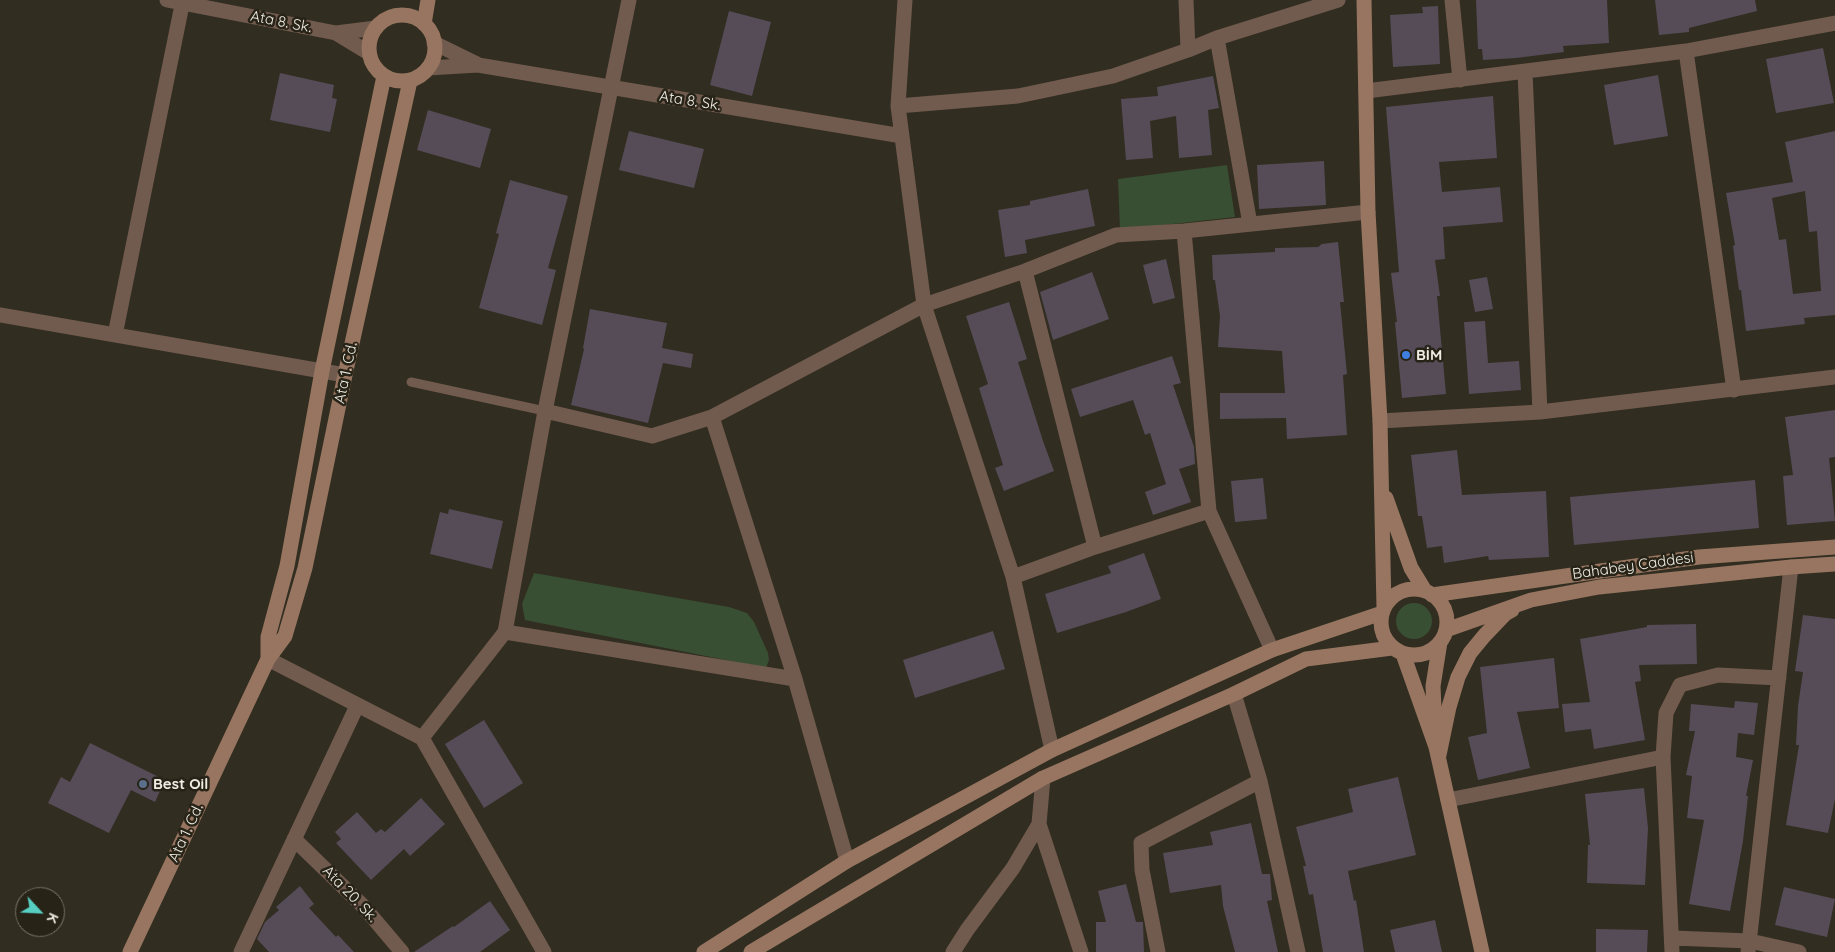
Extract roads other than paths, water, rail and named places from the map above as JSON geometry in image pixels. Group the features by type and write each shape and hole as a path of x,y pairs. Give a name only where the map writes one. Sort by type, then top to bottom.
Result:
{"street":[{"name":"Ata 8. Sk.","path":"167,0 182,1 336,33"},
{"path":"424,24 428,0"},
{"path":"422,738 505,632 545,412 629,0"},
{"path":"905,0 898,106 924,305 1013,577 1052,750"},
{"path":"1186,0 1188,50"},
{"path":"898,106 1018,96 1113,76 1217,38 1338,0"},
{"path":"1364,0 1368,212 1382,488 1382,632 1398,651 1437,753 1482,952"},
{"path":"1452,0 1460,80"},
{"path":"115,335 182,1"},
{"path":"403,8 424,24 429,28 434,43 434,58 428,68 420,76 399,82 379,72 372,63 369,53 370,42 376,28 403,8"},
{"path":"1366,91 1686,51 1835,23"},
{"path":"336,33 376,28"},
{"path":"336,33 369,53"},
{"path":"1217,38 1250,224"},
{"path":"434,43 478,65"},
{"path":"1686,51 1734,390"},
{"name":"Ata 8. Sk.","path":"478,65 902,136"},
{"path":"428,68 478,65"},
{"path":"1524,72 1540,412"},
{"name":"Ata 1. Cd.","path":"268,659 268,637 287,566 322,371 384,76"},
{"name":"Ata 1. Cd.","path":"130,952 268,659 285,636 305,568 410,80"},
{"path":"545,412 652,436 712,417 924,305 1025,271 1116,235 1184,231 1368,212"},
{"path":"1184,231 1210,511 1272,650"},
{"path":"1025,271 1095,547"},
{"path":"0,316 345,375"},
{"path":"1380,420 1540,412 1835,377"},
{"path":"712,417 796,679 847,861"},
{"path":"1382,488 1411,568 1429,593 1440,602 1445,610 1447,620 1434,686 1437,753"},
{"path":"1013,577 1095,547 1210,511"},
{"name":"Bahabey Caddesi","path":"1429,593 1699,557 1835,548"},
{"name":"Bahabey Caddesi","path":"1443,636 1531,600 1599,587 1835,564"},
{"path":"1749,946 1791,567"},
{"path":"704,952 847,861 1052,750 1272,650 1383,610 1390,600 1406,590 1416,589 1429,593"},
{"path":"1437,753 1458,676 1470,653 1505,614 1531,600"},
{"path":"505,632 796,679"},
{"path":"751,952 769,947 1043,778 1234,694 1306,660 1398,651 1414,656 1424,654 1433,649 1443,636"},
{"path":"268,659 422,738 544,952"},
{"path":"1779,678 1718,675 1680,685 1666,713 1663,757 1672,945 1749,946 1799,952"},
{"path":"1234,694 1260,781 1298,952"},
{"path":"241,952 357,706"},
{"path":"1448,800 1663,757"},
{"path":"1043,778 1039,824 1082,952"},
{"path":"1158,952 1142,870 1141,843 1260,781"},
{"path":"953,952 1013,868 1039,824"},
{"name":"Ata 20. Sk.","path":"294,839 363,906 402,952"}],"lane":[{"path":"411,382 545,412"}],"place":[{"name":"BİM","path":"1406,355"},
{"name":"Best Oil","path":"143,784"}]}
